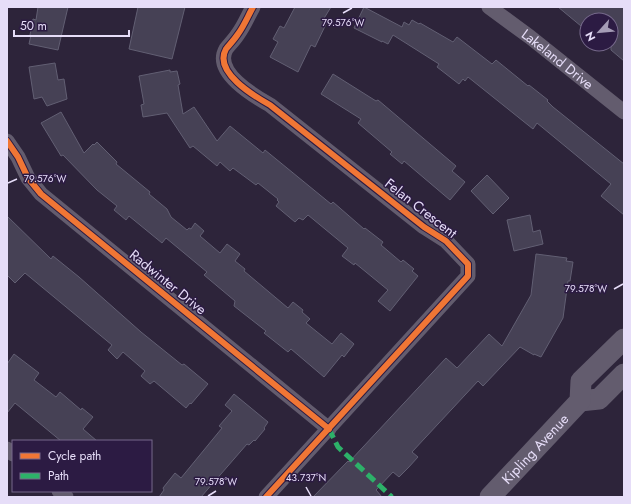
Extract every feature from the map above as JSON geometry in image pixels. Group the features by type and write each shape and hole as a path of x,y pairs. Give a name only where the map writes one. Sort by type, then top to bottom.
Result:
{"main road":[{"name":"Kipling Avenue","path":"490,497 580,401 581,381 624,339"},
{"name":"Kipling Avenue","path":"580,401 599,399 624,374"}],"street":[{"name":"Felan Crescent","path":"253,7 238,34 226,50 224,62 231,76 424,227 446,241 468,264 468,276 462,284 266,497"},
{"name":"Lakeland Drive","path":"490,7 624,112"},
{"name":"Radwinter Drive","path":"7,141 18,157 28,178 41,194 329,429"}],"building":[{"path":"38,7 68,7 58,50 29,44 33,19 36,20"},
{"path":"138,7 185,7 172,59 129,49"},
{"path":"295,7 331,7 323,20 327,22 315,47 311,45 298,72 270,57 278,42 273,39 280,26 284,28"},
{"path":"364,7 402,27 404,22 409,25 412,20 453,42 457,37 492,64 496,60 548,100 547,101 553,107 624,164 624,215 601,196 611,184 537,123 533,129 468,77 465,81 463,79 459,84 437,67 439,64 393,35 388,44 354,28"},
{"path":"558,7 624,7 624,61 613,52 619,52 619,12 579,12 579,24"},
{"path":"55,63 58,80 64,79 67,99 47,106 42,97 34,99 29,67"},
{"path":"170,70 170,72 177,71 183,114 194,107 217,141 230,126 263,153 265,150 331,204 333,202 364,229 365,228 383,242 381,245 401,262 403,260 414,269 412,271 418,276 390,311 378,301 388,290 355,263 354,265 342,256 348,248 308,215 303,220 299,218 295,222 276,206 279,202 277,200 278,199 258,183 256,185 233,168 230,171 220,162 217,166 193,146 190,148 167,113 143,117 141,105 144,104 139,76"},
{"path":"333,74 376,101 378,100 456,166 452,171 465,182 450,200 404,161 402,164 390,154 392,152 358,123 361,119 321,94"},
{"path":"61,112 84,153 97,142 117,162 116,164 150,192 149,194 167,209 171,217 187,230 189,228 191,229 195,223 204,231 200,236 220,253 227,244 240,254 235,261 245,269 244,271 288,308 293,302 303,310 302,312 310,319 306,323 332,344 341,333 354,344 344,357 342,355 324,377 291,349 288,352 264,333 266,331 234,306 235,301 204,275 207,272 166,238 162,243 129,216 126,220 114,210 117,206 97,190 63,155 61,156 41,123"},
{"path":"487,175 509,198 493,214 471,191"},
{"path":"530,215 533,232 540,230 543,244 514,251 507,220"},
{"path":"7,216 51,259 53,256 141,332 208,384 191,404 190,403 186,408 154,381 150,384 141,376 145,371 123,352 117,359 108,350 112,345 25,273 15,283 7,275"},
{"path":"536,254 567,258 566,261 573,262 570,281 568,281 563,318 541,357 534,355 520,347 483,386 478,381 412,452 418,457 408,468 399,477 393,472 376,490 382,497 313,497 348,461 349,462 446,358 457,368 489,334 502,346 531,295"},
{"path":"14,354 39,373 34,380 56,397 60,392 81,410 82,408 93,417 83,429 96,440 60,440 15,403 7,413 7,364"},
{"path":"234,394 268,422 264,428 265,429 255,441 254,440 249,445 247,444 201,497 159,497 164,490 163,488 175,473 181,478 222,428 219,426 232,411 225,405"}],"marked path":[{"path":"329,429 338,447 392,497"}],"cycle path":[{"path":"253,7 240,31 226,49 224,58 225,66 230,74 237,82 270,105 424,227 446,241 468,264 468,276 266,497"},
{"path":"7,141 18,157 28,178 41,194 329,429"}]}
